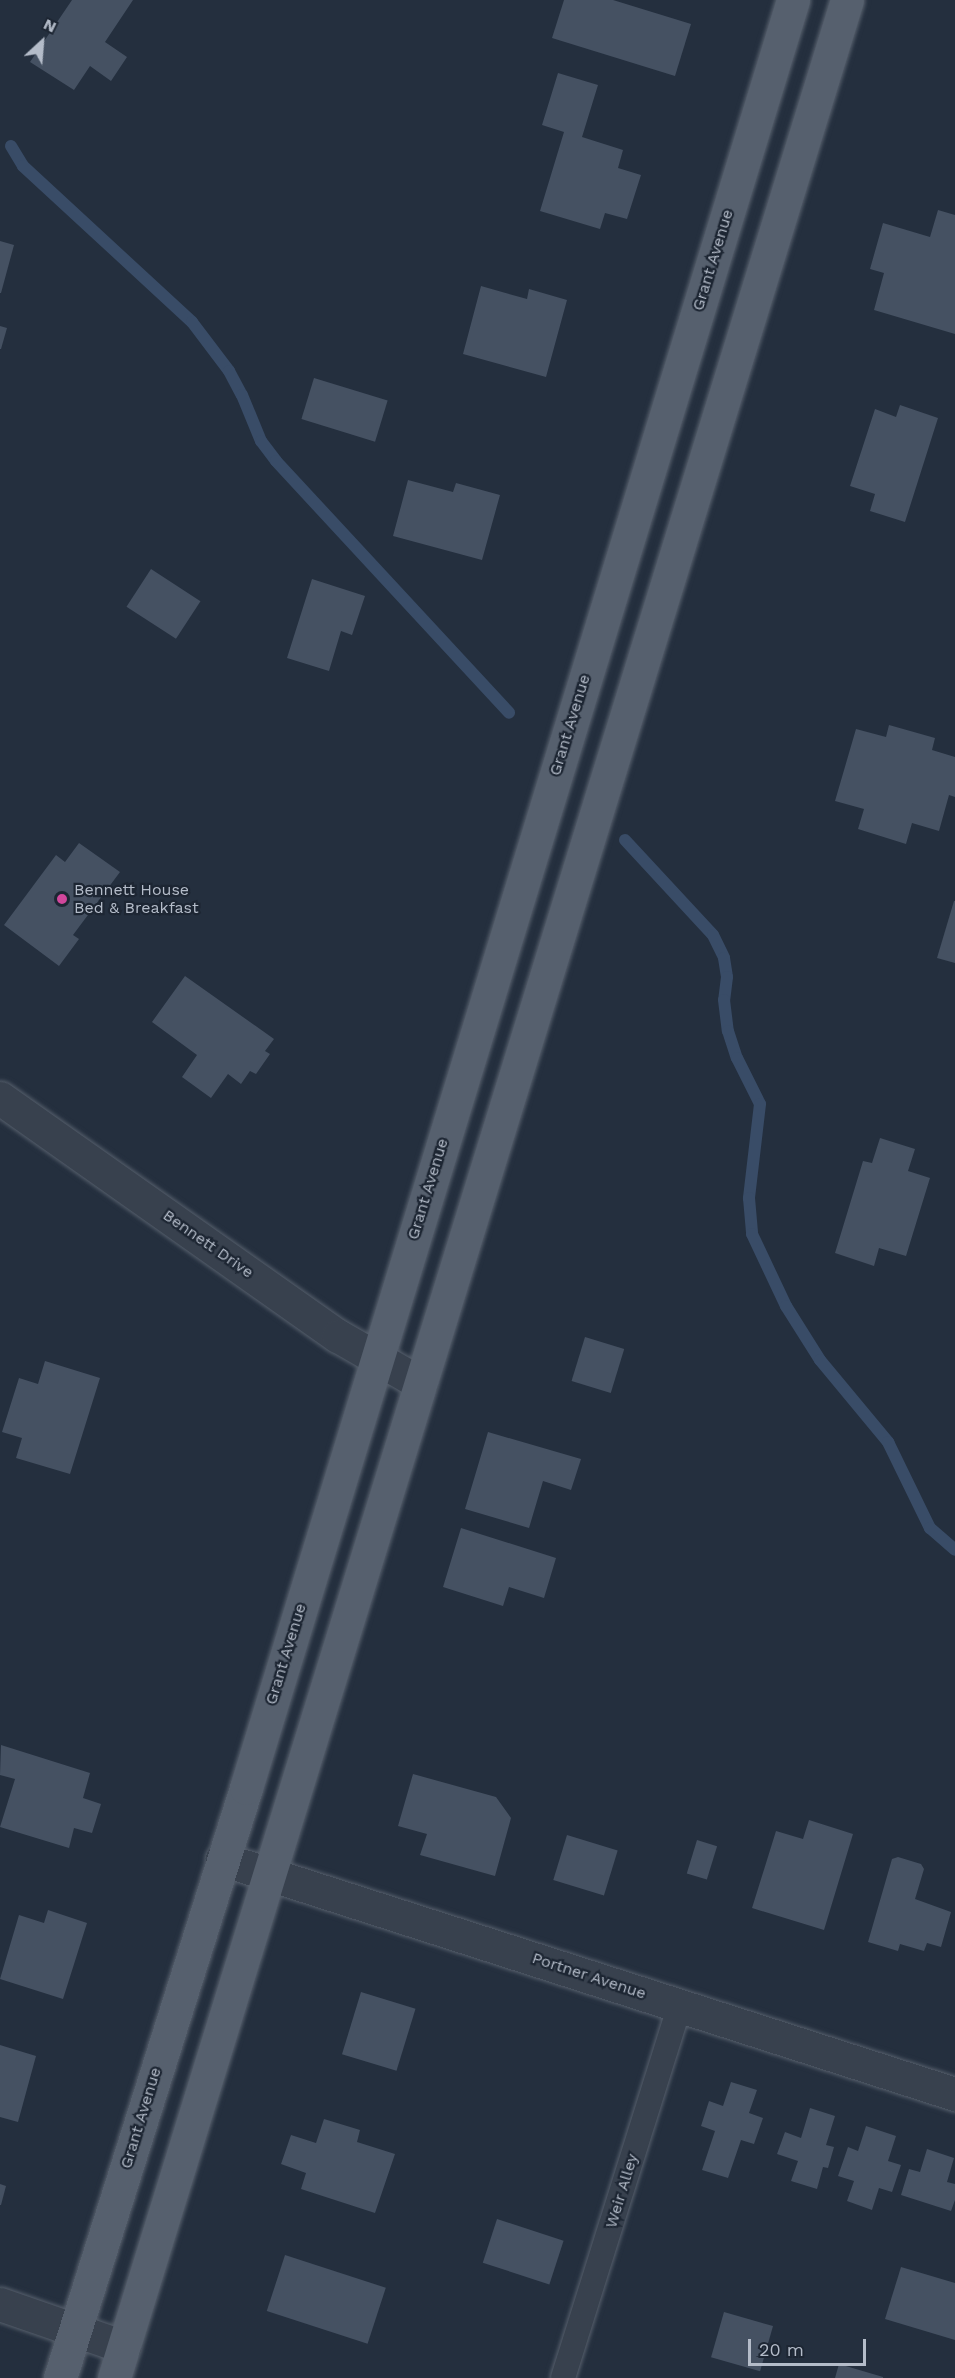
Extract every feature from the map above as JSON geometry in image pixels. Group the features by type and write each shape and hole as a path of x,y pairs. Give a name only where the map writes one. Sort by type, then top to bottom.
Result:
{"main road":[{"name":"Grant Avenue","path":"60,2378 793,0"},
{"path":"114,2378 846,0"}],"street":[{"name":"Bennett Drive","path":"0,1098 338,1336 420,1383"},
{"name":"Portner Avenue","path":"222,1858 955,2094"},
{"path":"0,2304 124,2347"}],"lane":[{"name":"Weir Alley","path":"563,2378 680,2004"}],"building":[{"path":"72,0 133,0 105,42 127,57 111,81 90,66 74,90 30,62"},
{"path":"564,0 613,0 691,24 675,76 552,38"},
{"path":"558,73 598,85 582,137 623,150 618,168 641,175 627,219 605,213 600,229 540,211 564,132 542,125"},
{"path":"938,210 955,215 955,334 874,310 884,273 870,269 883,223 930,237"},
{"path":"0,241 14,245 1,293 0,293"},
{"path":"481,286 527,299 529,289 567,300 546,377 463,354"},
{"path":"0,326 7,328 1,349 0,349"},
{"path":"314,378 388,401 375,442 301,419"},
{"path":"900,405 938,418 905,522 870,511 875,494 850,486 875,409 896,417"},
{"path":"408,480 453,492 456,483 500,495 482,560 393,536"},
{"path":"151,569 200,601 176,639 126,607"},
{"path":"312,579 365,596 352,635 341,631 329,671 287,658"},
{"path":"889,725 935,738 932,750 955,757 955,797 949,795 939,831 912,823 906,844 858,829 864,809 835,801 856,729 886,737"},
{"name":"Bennett House Bed & Breakfast","path":"79,843 120,872 73,935 79,939 59,966 4,925 56,855 65,862"},
{"path":"955,901 955,963 937,958"},
{"path":"185,976 274,1039 265,1051 270,1054 256,1074 250,1071 241,1084 228,1074 211,1098 182,1077 197,1055 152,1022"},
{"path":"880,1138 915,1149 908,1171 930,1178 906,1256 879,1248 874,1266 835,1253 863,1161 872,1163"},
{"path":"585,1337 624,1349 611,1393 572,1381"},
{"path":"45,1361 100,1378 70,1474 16,1458 22,1438 2,1432 19,1378 38,1384"},
{"path":"488,1432 581,1459 571,1490 543,1481 529,1528 465,1509"},
{"path":"461,1528 556,1558 544,1598 509,1587 503,1606 443,1587"},
{"path":"1,1745 90,1773 83,1798 101,1804 92,1833 74,1828 69,1848 0,1827 15,1779 0,1775"},
{"path":"413,1774 496,1797 511,1818 495,1876 420,1855 427,1834 398,1826"},
{"path":"809,1820 853,1834 824,1930 752,1908 776,1831 803,1839"},
{"path":"567,1835 618,1850 604,1895 553,1880"},
{"path":"697,1840 717,1846 707,1880 687,1873"},
{"path":"898,1857 921,1864 924,1869 915,1899 951,1912 941,1947 927,1943 924,1951 900,1944 898,1951 868,1942 892,1859"},
{"path":"48,1910 87,1923 63,1999 0,1979 19,1915 44,1923"},
{"path":"361,1992 416,2009 397,2071 342,2054"},
{"path":"0,2045 36,2056 18,2122 0,2117"},
{"path":"731,2082 757,2090 749,2113 763,2118 754,2144 741,2140 728,2178 702,2170 715,2131 701,2126 709,2101 723,2106"},
{"path":"810,2108 835,2116 826,2145 834,2147 828,2168 823,2167 817,2189 791,2181 798,2161 777,2154 785,2132 801,2138"},
{"path":"324,2119 360,2130 357,2142 395,2154 375,2213 301,2189 306,2173 281,2164 291,2135 316,2143"},
{"path":"866,2126 896,2136 888,2161 901,2165 892,2192 879,2188 872,2210 847,2201 854,2181 838,2176 848,2147 858,2151"},
{"path":"927,2149 954,2158 947,2182 955,2184 955,2200 951,2211 901,2195 909,2169 920,2172"},
{"path":"0,2184 6,2186 1,2205 0,2205"},
{"path":"497,2219 564,2241 549,2284 483,2263"},
{"path":"285,2255 386,2288 368,2344 267,2311"},
{"path":"901,2267 955,2283 955,2340 885,2319"},
{"path":"724,2312 773,2326 760,2371 711,2357"},
{"path":"839,2364 883,2377 883,2378 835,2378"}],"waterway":[{"path":"11,146 23,166 192,322 229,371 242,395 261,441 276,461 509,713"},
{"path":"625,840 713,935 724,958 727,977 724,1000 728,1031 737,1058 760,1104 749,1198 752,1234 786,1306 820,1360 888,1442 930,1528 955,1550"}],"place":[{"name":"Bennett House Bed & Breakfast","path":"62,899"}]}
